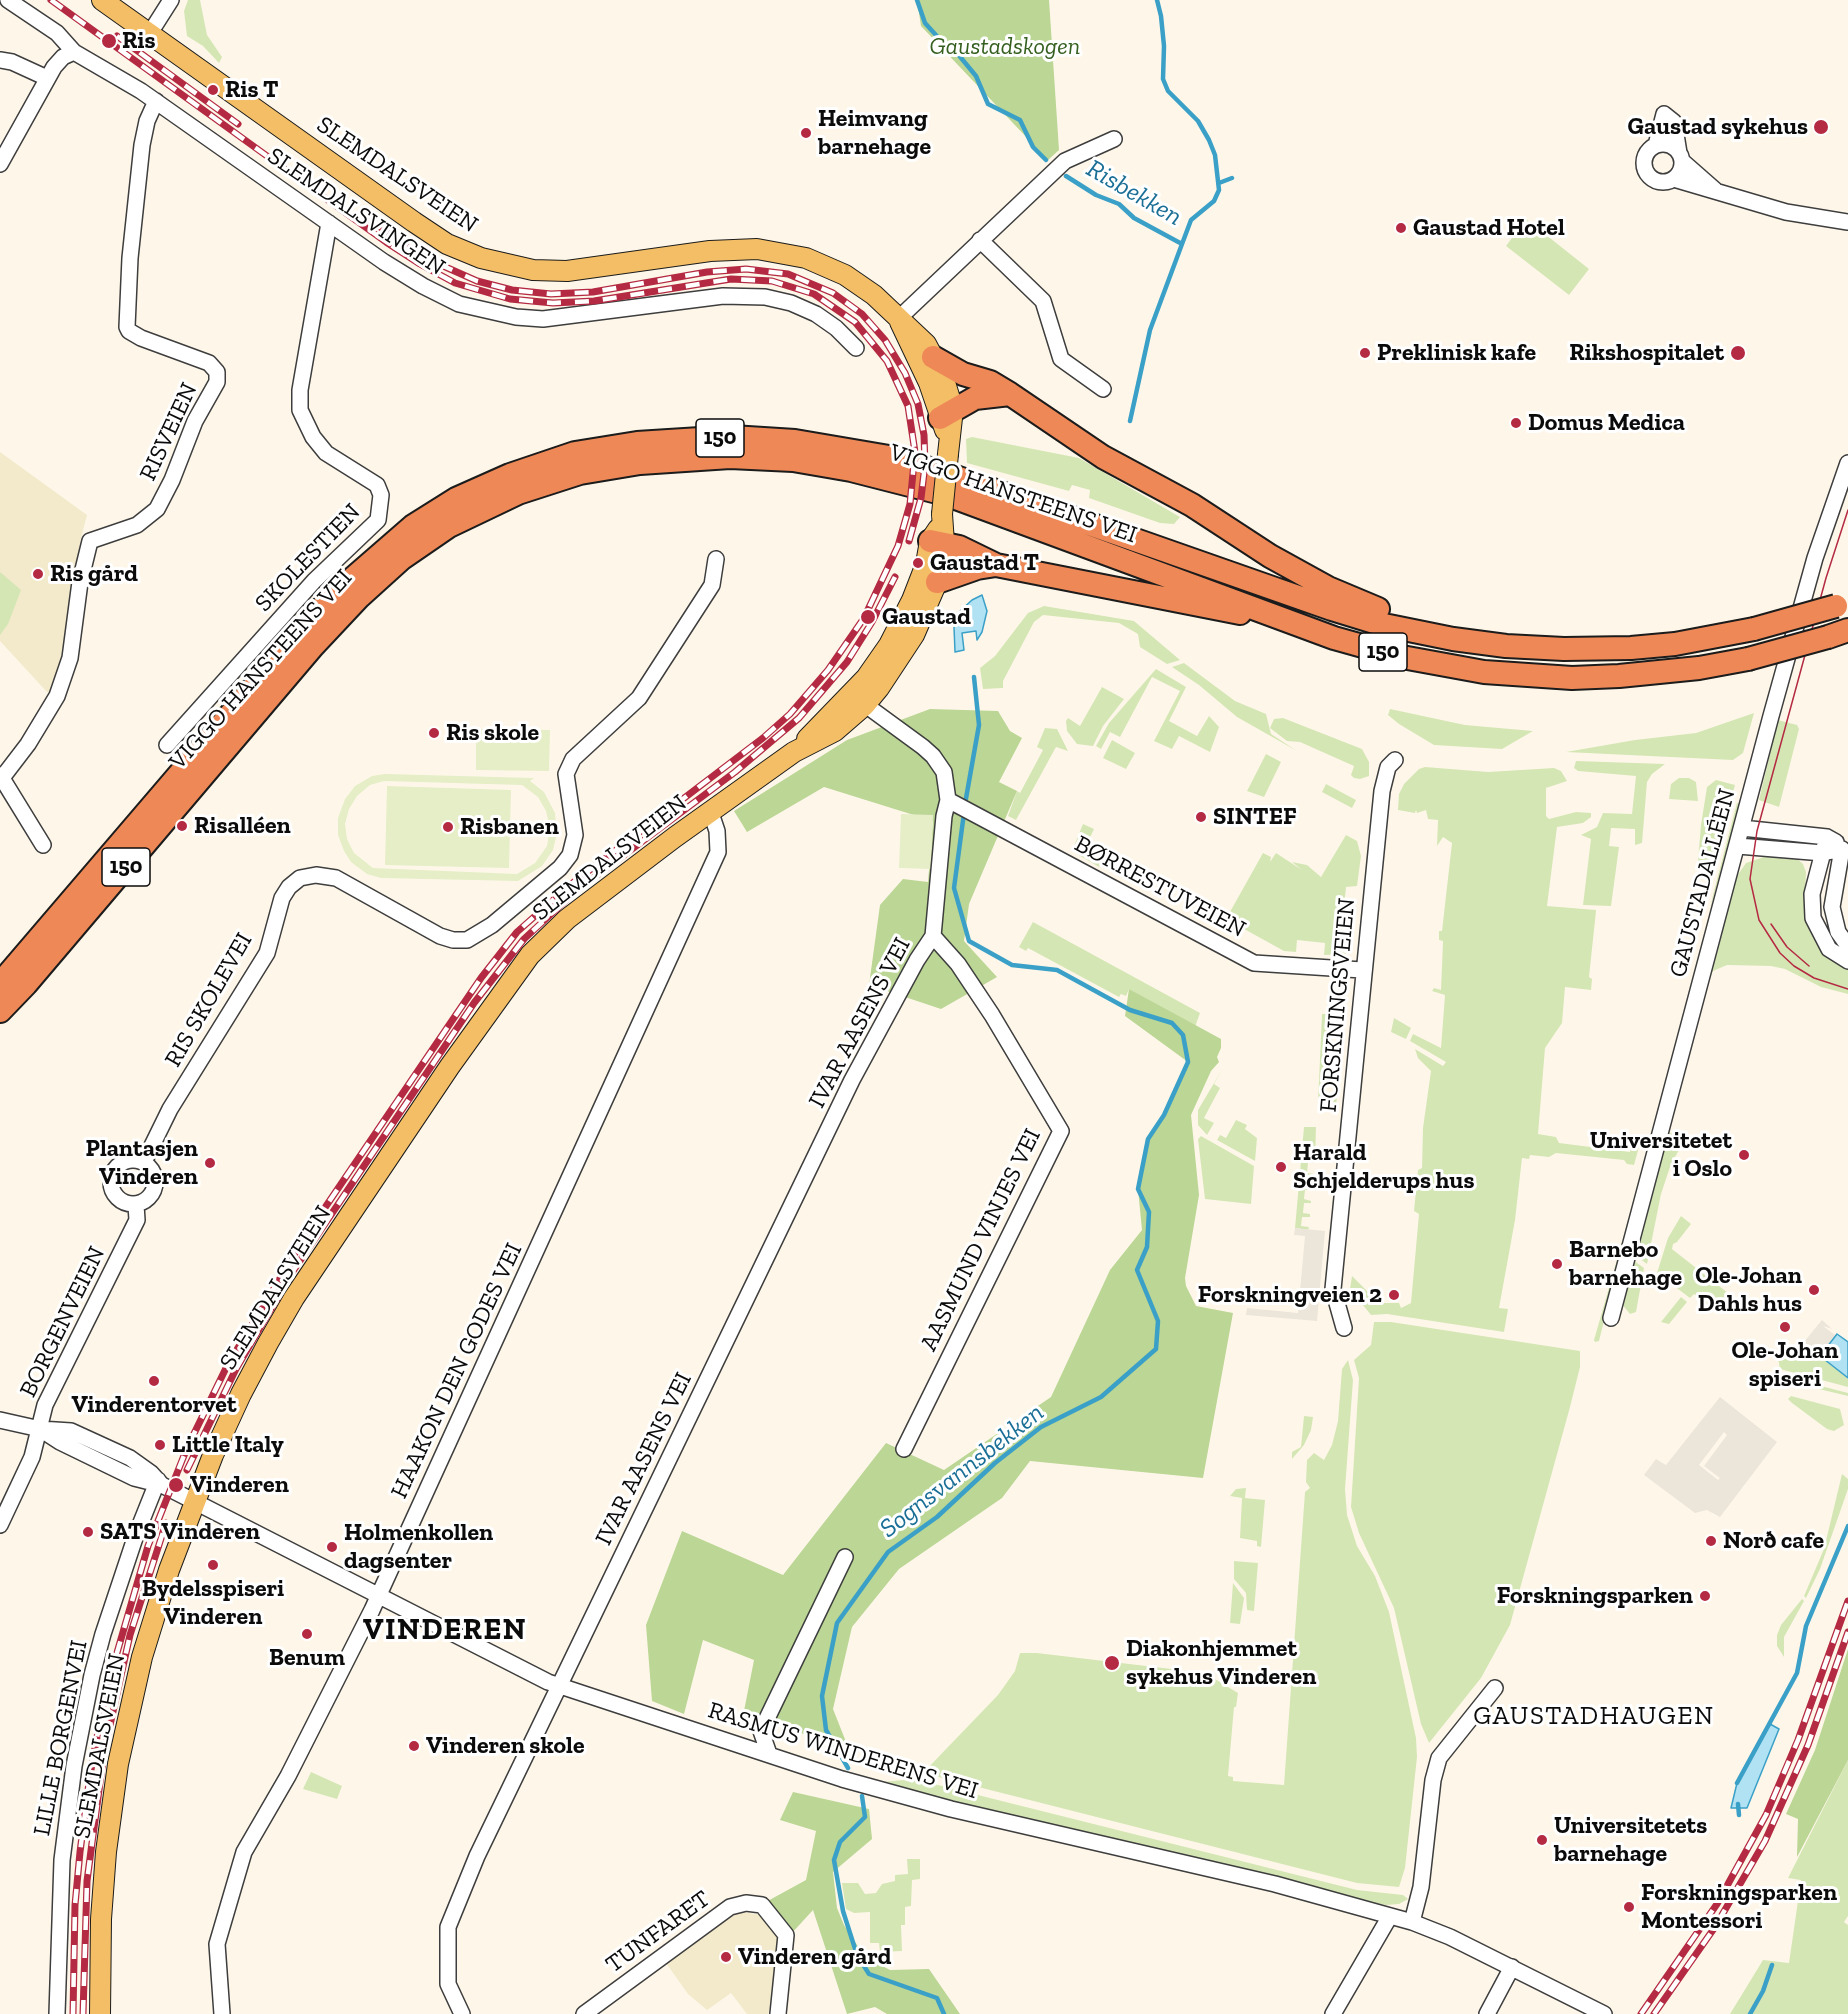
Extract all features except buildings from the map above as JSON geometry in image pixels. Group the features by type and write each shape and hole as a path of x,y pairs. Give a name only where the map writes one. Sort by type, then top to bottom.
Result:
{"highway":[{"path":"933,357 963,374 990,382 1103,456 1192,505 1270,556 1353,599 1421,620 1475,631 1591,640 1631,648"},
{"path":"947,429 987,395 1010,394"},
{"name":"VIGGO HANSTEENS VEI","path":"0,984 320,610 344,586 412,526 456,499 510,475 575,453 637,443 698,438 763,438 837,446 889,457 950,475 1278,591 1384,625 1454,639 1506,646 1564,649 1631,648 1675,644 1754,629 1842,604"},
{"name":"VIGGO HANSTEENS VEI","path":"0,1011 32,977 313,646 359,597 401,559 449,526 493,503 545,483 609,467 698,458 793,460 851,470 945,494 1221,595 1285,622 1402,657 1484,672 1572,678 1646,674 1748,659 1838,634"},
{"path":"939,530 996,565"},
{"path":"937,582 977,568 996,565 1285,622"}],"main road":[{"name":"SLEMDALSVEIEN","path":"99,2014 103,1886 118,1764 154,1616 195,1503 241,1394 294,1298 514,973 567,919 794,752 835,730 858,700 903,653 937,582 947,429 933,357 920,336 898,319 874,295 845,274 806,258 774,251 741,248 567,271 517,267 471,255 447,244 414,222 102,0"},
{"name":"SLEMDALSVEIEN","path":"898,319 929,383 947,429"},
{"name":"SLEMDALSVEIEN","path":"858,700 899,627 939,530"}],"street":[{"name":"SLEMDALSVINGEN","path":"8,0 57,33 74,52 93,61 156,101 413,280 459,304 476,309 543,319 713,297 765,297 791,303 816,314 836,328 856,348"},
{"path":"150,33 171,0"},
{"path":"0,164 47,78 63,57 74,52"},
{"path":"0,60 12,62 47,78"},
{"name":"RISVEIEN","path":"1,777 28,744 57,696 70,658 80,582 90,541 137,525 157,509 172,480 195,421 218,382 217,372 209,363 141,338 129,331 127,327 130,258 142,145 147,121 156,101"},
{"path":"1674,179 1681,171 1681,157 1674,122 1664,114 1656,145 1645,156 1645,171 1657,182 1674,179 1786,212 1848,222"},
{"path":"898,319 1065,161 1114,139"},
{"path":"1656,145 1671,146 1715,190"},
{"name":"SKOLESTIEN","path":"167,745 314,580 378,520 381,495 377,485 326,453 313,437 300,410 300,390 329,223"},
{"path":"980,240 1043,302 1061,359 1102,388"},
{"name":"GAUSTADALLÉEN","path":"1611,1318 1699,981 1738,846 1811,572 1848,463"},
{"name":"RIS SKOLEVEI","path":"144,1162 170,1109 267,953 282,898 289,887 300,878 316,875 336,878 440,936 453,940 467,940 492,925 560,868 570,855 575,835 566,774 573,759 639,698 712,585 716,559"},
{"path":"858,700 933,756 944,772 951,801 933,936"},
{"name":"FORSKNINGSVEIEN","path":"1344,1328 1333,1288 1362,970 1382,791 1388,767 1395,759"},
{"path":"1,777 43,845"},
{"name":"BØRRESTUVEIEN","path":"951,801 1254,963 1362,970"},
{"name":"HAAKON DEN GODES VEI","path":"222,2014 217,1944 244,1852 324,1707 378,1595 718,852 717,831 711,813"},
{"path":"1742,828 1827,837 1842,849"},
{"path":"1827,837 1812,894 1813,918 1829,949 1848,961"},
{"path":"1738,846 1823,853 1842,849"},
{"path":"1842,849 1832,907 1838,932 1848,946"},
{"name":"AASMUND VINJES VEI","path":"904,1449 1061,1131 992,1015 958,964 933,936"},
{"name":"IVAR AASENS VEI","path":"462,2014 448,1984 448,1927 477,1856 852,1080 917,960 933,936"},
{"path":"127,1161 144,1162 153,1172 156,1186 149,1199 136,1205 122,1202 116,1197 111,1176 115,1169 127,1161"},
{"name":"BORGENVEIEN","path":"0,1525 32,1457 45,1404 137,1220 136,1205"},
{"name":"RASMUS WINDERENS VEI","path":"0,1420 40,1429 71,1431 130,1458 159,1483 195,1503 561,1686 860,1784 951,1809 1275,1884 1412,1922 1512,1967 1604,2014"},
{"name":"LILLE BORGENVEI","path":"57,2014 62,1860 74,1766 100,1644 136,1535 159,1483"},
{"path":"769,1754 761,1731 845,1557"},
{"path":"1412,1922 1421,1887 1435,1772 1449,1744 1495,1688"},
{"name":"TUNFARET","path":"584,2014 730,1907 746,1903 762,1905 786,1935 778,2014"},
{"path":"1333,2014 1390,1916"},
{"path":"1486,2014 1512,1967"}],"shaded area":[{"name":"Ris gård","path":"0,452 87,515 80,542 63,656 54,692 47,692 0,641"},
{"path":"1295,1228 1325,1231 1317,1321 1246,1315 1247,1308 1298,1313 1305,1236 1294,1235"},
{"path":"1822,1320 1832,1329 1823,1326 1835,1335 1820,1356 1794,1354"},
{"path":"1720,1397 1777,1442 1720,1517 1707,1510 1695,1513 1644,1475 1656,1459 1666,1465","holes":["1724,1432 1727,1435 1704,1466 1720,1478 1718,1480 1699,1465"]},
{"name":"Vinderen gård","path":"741,1912 762,1915 777,1935 779,1943 775,1986 768,2014 747,2014 731,1993 707,2010 688,1994 666,1963 727,1917"}],"green space":[{"path":"188,0 200,0 207,35 222,57 219,63 203,46 187,36 184,11"},
{"name":"Gaustadskogen","path":"917,0 1049,0 1059,150 1048,160 921,26"},
{"path":"1526,219 1589,269 1569,295 1506,246"},
{"path":"972,437 1079,458 1180,517 1174,524 1160,523 1089,498 1090,490 1072,485 1069,491 967,463 966,439"},
{"path":"0,572 21,590 8,624 0,635"},
{"path":"1044,606 1134,621 1180,660 1167,664 1140,647 1138,634 1119,623 1043,615 1034,622 1003,681 1003,688 983,689 980,668 995,656 1028,613"},
{"path":"1184,663 1235,701 1266,714 1271,734 1297,751 1237,717 1199,685 1172,667"},
{"path":"1156,669 1186,687 1169,721 1197,736 1209,716 1219,727 1210,752 1179,736 1172,749 1154,741 1180,691 1152,677 1120,737 1110,732 1101,749 1096,746 1109,723"},
{"path":"1102,687 1124,699 1103,726 1093,746 1077,744 1067,731 1066,721 1068,718 1080,726"},
{"path":"930,709 998,711 1010,731 1022,738 999,782 1017,791 969,904 964,941 997,977 941,1009 869,985 880,905 903,879 928,882 933,821 824,787 747,832 734,811 847,740"},
{"path":"1390,709 1465,725 1533,731 1502,749 1434,745 1388,715"},
{"path":"1754,713 1743,753 1733,760 1566,752 1635,740 1696,733"},
{"path":"1283,718 1362,749 1369,762 1369,776 1354,778 1351,775 1354,766 1300,742 1287,741 1270,728 1274,719"},
{"path":"1778,720 1797,725 1799,729 1779,807 1759,800"},
{"path":"1045,728 1057,729 1068,751 1056,747 1016,820 1008,816 1017,791 1020,793 1043,750 1037,747"},
{"path":"476,729 550,730 549,771 476,770"},
{"path":"1112,740 1135,753 1126,769 1103,758"},
{"path":"1266,754 1281,762 1264,797 1247,791"},
{"path":"1576,761 1665,764 1652,774 1647,782 1642,843 1635,845 1635,829 1611,828 1609,846 1619,847 1611,906 1583,905 1591,839 1581,835 1597,827 1603,813 1632,814 1636,776 1578,771 1574,768"},
{"path":"1425,767 1488,772 1554,768 1561,771 1567,781 1546,788 1546,816 1549,819 1576,812 1591,813 1591,817 1583,823 1557,827 1547,906 1596,910 1589,977 1592,979 1591,990 1565,987 1562,1023 1545,1048 1538,1134 1556,1137 1559,1143 1630,1152 1633,1135 1642,1136 1634,1165 1627,1164 1624,1160 1556,1153 1549,1157 1530,1155 1529,1159 1522,1158 1515,1220 1499,1308 1508,1309 1504,1332 1387,1314 1371,1315 1350,1289 1352,1276 1379,1303 1399,1303 1401,1308 1411,1303 1419,1214 1414,1211 1418,1170 1422,1168 1423,1128 1431,1071 1418,1058 1415,1049 1443,1066 1446,1062 1410,1041 1413,1034 1441,1048 1445,995 1432,991 1434,988 1441,990 1443,941 1439,940 1439,931 1442,931 1452,843 1443,837 1437,846 1438,820 1428,819 1426,810 1417,813 1416,810 1415,813 1398,810 1399,794 1404,784 1419,769"},
{"path":"385,774 534,778 530,781 544,792 555,813 557,833 553,850 542,866 518,881 381,878 367,874 351,862 344,851 338,835 338,818 345,799 355,786 372,776","holes":["384,781 522,785 538,797 546,811 550,828 547,846 535,863 517,874 373,868 354,853 347,839 345,824 349,809 357,796 370,785"]},
{"path":"1679,778 1689,778 1696,782 1698,801 1669,799 1671,784"},
{"path":"1716,780 1735,785 1702,904 1702,894 1711,863 1698,861 1701,825 1707,787"},
{"path":"1326,784 1356,800 1352,808 1322,792"},
{"name":"Risbanen","path":"387,786 511,790 509,868 385,865"},
{"path":"1737,803 1740,804 1710,909 1713,895"},
{"path":"901,814 933,815 931,869 899,868"},
{"path":"1083,824 1094,829 1082,854 1101,863 1099,867 1072,851"},
{"path":"1346,835 1357,841 1361,856 1357,886 1346,887 1340,951 1347,954 1324,955 1325,943 1297,940 1296,952 1284,951 1226,919 1263,853 1271,857 1270,862 1276,853 1302,870 1292,862 1307,865 1321,877"},
{"path":"1767,856 1795,857 1803,864 1806,872 1805,897 1836,962 1848,969 1848,994 1821,987 1785,969 1771,966 1727,965 1713,971 1707,980 1737,876 1746,863"},
{"path":"1033,922 1200,1013 1195,1027 1129,989 1126,996 1121,994 1119,997 1028,948 1026,951 1019,947"},
{"path":"1129,989 1221,1039 1221,1048 1217,1057 1219,1062 1211,1071 1191,1115 1199,1195 1185,1278 1186,1286 1196,1306 1233,1313 1203,1478 1030,1461 1002,1498 899,1569 852,1627 833,1709 850,1752 744,1711 754,1660 703,1640 684,1714 652,1701 646,1625 682,1531 783,1575 886,1443 944,1470 1051,1397 1110,1270 1142,1230 1138,1189 1148,1139 1164,1115 1188,1062 1125,1016"},
{"path":"1322,1014 1336,1014 1335,1026 1329,1025 1322,1103 1318,1103"},
{"path":"1394,1018 1411,1028 1406,1039 1391,1032"},
{"path":"1340,1027 1343,1027 1336,1108 1333,1107"},
{"path":"1223,1068 1214,1084 1220,1088 1204,1118 1214,1123 1207,1135 1198,1125 1198,1110"},
{"path":"1236,1120 1247,1125 1245,1129 1257,1138 1255,1161 1217,1140 1220,1135 1226,1138"},
{"path":"1304,1127 1316,1127 1315,1163 1308,1163 1307,1173 1314,1174 1314,1176 1306,1176 1305,1186 1313,1187 1312,1190 1305,1190 1304,1199 1311,1203 1304,1203 1303,1213 1310,1214 1310,1217 1302,1217 1301,1226 1309,1227 1308,1230 1295,1228"},
{"path":"1667,1130 1683,1143 1671,1164 1661,1194 1647,1264 1635,1255"},
{"path":"1201,1136 1254,1166 1251,1204 1205,1199 1198,1139"},
{"path":"1634,1200 1599,1341 1595,1342 1594,1340"},
{"path":"1681,1216 1691,1224 1673,1244 1672,1249 1733,1297 1725,1307 1723,1305 1717,1312 1694,1294 1690,1298 1657,1273 1668,1238"},
{"path":"1633,1260 1644,1268 1636,1312 1630,1314 1621,1303"},
{"path":"1681,1297 1687,1302 1669,1324 1661,1322"},
{"path":"1374,1322 1391,1322 1580,1351 1580,1367 1570,1407 1510,1625 1481,1678 1429,1743 1421,1724 1394,1608 1359,1533 1351,1507 1359,1378 1354,1360 1371,1345"},
{"path":"1783,1354 1790,1357 1795,1354 1820,1356 1848,1379 1848,1387 1780,1369 1778,1358"},
{"path":"1348,1360 1353,1380 1345,1489 1347,1515 1357,1546 1375,1576 1389,1612 1416,1738 1417,1757 1405,1868 1399,1887 1357,1883 923,1773 998,1695 1015,1671 1020,1653 1037,1653 1205,1673 1238,1693 1236,1707 1234,1707 1228,1776 1233,1777 1233,1781 1284,1785 1305,1492 1310,1488 1306,1482 1307,1460 1314,1453 1324,1460 1332,1445 1338,1421 1342,1369"},
{"path":"1783,1378 1848,1393 1848,1396 1786,1381"},
{"path":"1791,1396 1840,1409 1844,1425 1834,1431 1827,1429 1792,1403 1788,1399"},
{"path":"1304,1416 1313,1417 1311,1430 1304,1445 1292,1459 1292,1452 1301,1447"},
{"path":"1842,1474 1848,1479 1848,1489 1820,1569 1806,1598 1804,1596 1824,1549"},
{"path":"1246,1488 1245,1498 1265,1500 1261,1547 1257,1546 1257,1541 1240,1538 1242,1498 1230,1496 1236,1489"},
{"path":"1234,1561 1258,1563 1254,1611 1247,1610 1246,1593 1234,1579"},
{"path":"1233,1583 1244,1598 1240,1624 1230,1623"},
{"path":"1802,1599 1804,1601 1784,1637 1784,1657 1777,1646 1777,1635 1781,1625"},
{"path":"1848,1649 1848,1760 1797,1857 1798,1819 1786,1814 1815,1750"},
{"path":"1848,1760 1848,1916 1844,1922 1848,1925 1848,2014 1730,2014 1763,1960 1789,1963 1801,1880 1788,1878"},
{"path":"311,1772 342,1786 337,1799 303,1789"},
{"path":"914,1779 1357,1890 1403,1895 1408,1899 1399,1904 1386,1905 1354,1899 1293,1881 964,1804 883,1782"},
{"path":"793,1792 869,1809 872,1839 833,1872 837,1908 844,1925 865,1957 890,1970 929,1969 960,2014 887,2014 875,2007 847,2014 813,1910 791,1934 764,1903 806,1880 816,1831 780,1820"},
{"path":"907,1859 920,1859 920,1879 912,1880 911,1906 905,1907 905,1925 901,1925 902,1951 880,1952 879,1943 870,1943 870,1912 854,1913 846,1909 842,1883 858,1883 865,1894 876,1893 882,1884 895,1881 895,1875 908,1874"}],"water":[{"path":"982,595 987,611 982,632 977,640 976,631 962,633 964,650 955,652 954,627 959,612 972,600"},
{"path":"1837,1334 1848,1342 1848,1378 1820,1356"},
{"path":"1770,1724 1779,1729 1747,1808 1731,1808 1737,1783"}],"waterway":[{"name":"Risbekken","path":"917,0 925,23 944,44 952,47 976,76 988,104 1020,120 1033,147 1046,160"},
{"name":"Sognsvannsbekken","path":"1130,421 1150,330 1191,220 1214,201 1219,190 1215,155 1209,140 1198,121 1168,91 1163,79 1164,46 1157,0"},
{"name":"Risbekken","path":"1066,176 1096,195 1119,204 1134,218 1182,244"},
{"path":"1219,183 1232,178"},
{"name":"Sognsvannsbekken","path":"965,804 979,725 974,677"},
{"name":"Sognsvannsbekken","path":"848,1768 826,1730 822,1696 837,1623 888,1552 937,1517 995,1463 1041,1427 1101,1397 1156,1349 1158,1321 1137,1270 1147,1247 1149,1212 1138,1189 1148,1139 1164,1115 1188,1062 1183,1035 1172,1023 1130,1010 1057,970 1012,965 969,941 954,888 964,813"},
{"path":"1737,1783 1797,1673 1806,1626 1848,1526"},
{"path":"862,1796 865,1817 840,1842 834,1860 843,1911 857,1955 869,1974 937,1998 944,2014"},
{"path":"1738,1804 1739,1815"},
{"path":"1750,2014 1763,1991 1772,1965"}],"tram line":[{"path":"1848,510 1826,578 1757,831 1750,879 1759,920 1780,953 1794,966 1814,978 1848,989"},
{"path":"1771,924 1787,947 1809,966"}],"railway":[{"path":"51,0 386,242 455,283 510,299 553,303 594,301 731,279 772,281 814,294 855,322 887,361 908,406 915,452 910,504 898,546 864,618 828,670 790,714 763,738 570,885 517,932 481,978 305,1237 227,1366 187,1448 148,1546 105,1694 90,1775 80,1852 75,1905 73,2014"},
{"path":"117,36 238,124"},
{"path":"369,219 408,247 441,265 477,281 512,290 551,294 593,292 707,272 746,269 788,274 833,293 862,314 885,340 905,373 918,404 924,435 925,465 921,498 909,541"},
{"path":"291,1274 474,1003 524,939 576,891 735,772 799,718 847,662 872,622 895,577"},
{"path":"187,1470 236,1369 279,1295"},
{"path":"83,2014 87,1881 104,1752 130,1635 166,1523"},
{"path":"1641,2014 1717,1904 1766,1815 1798,1740 1848,1601"},
{"path":"1654,2014 1715,1927 1765,1841 1808,1745 1848,1632"}],"place":[{"name":"Ris","path":"109,41"},
{"name":"Ris T","path":"213,90"},
{"name":"Gaustad sykehus","path":"1821,127"},
{"name":"Heimvang barnehage","path":"806,133"},
{"name":"Gaustad Hotel","path":"1401,228"},
{"name":"Preklinisk kafe","path":"1365,353"},
{"name":"Rikshospitalet","path":"1738,353"},
{"name":"Domus Medica","path":"1516,423"},
{"name":"Gaustad T","path":"918,563"},
{"name":"Ris gård","path":"38,574"},
{"name":"Gaustad","path":"868,617"},
{"name":"Ris skole","path":"434,733"},
{"name":"SINTEF","path":"1201,817"},
{"name":"Risalléen","path":"182,826"},
{"name":"Risbanen","path":"448,827"},
{"name":"Universitetet i Oslo","path":"1744,1155"},
{"name":"Plantasjen Vinderen","path":"210,1163"},
{"name":"Harald Schjelderups hus","path":"1281,1167"},
{"name":"Barnebo barnehage","path":"1557,1264"},
{"name":"Ole-Johan Dahls hus","path":"1814,1290"},
{"name":"Forskningveien 2","path":"1394,1295"},
{"name":"Ole-Johan spiseri","path":"1785,1327"},
{"name":"Vinderentorvet","path":"154,1381"},
{"name":"Little Italy","path":"160,1445"},
{"name":"Vinderen","path":"176,1485"},
{"name":"SATS Vinderen","path":"88,1532"},
{"name":"Norð cafe","path":"1711,1541"},
{"name":"Holmenkollen dagsenter","path":"332,1547"},
{"name":"Bydelsspiseri Vinderen","path":"213,1565"},
{"name":"Forskningsparken","path":"1705,1596"},
{"name":"Benum","path":"307,1634"},
{"name":"Diakonhjemmet sykehus Vinderen","path":"1112,1663"},
{"name":"Vinderen skole","path":"414,1746"},
{"name":"Universitetets barnehage","path":"1542,1840"},
{"name":"Forskningsparken Montessori","path":"1629,1907"},
{"name":"Vinderen gård","path":"726,1957"}],"district":[{"name":"VINDEREN","path":"445,1630"},
{"name":"GAUSTADHAUGEN","path":"1594,1717"}]}
